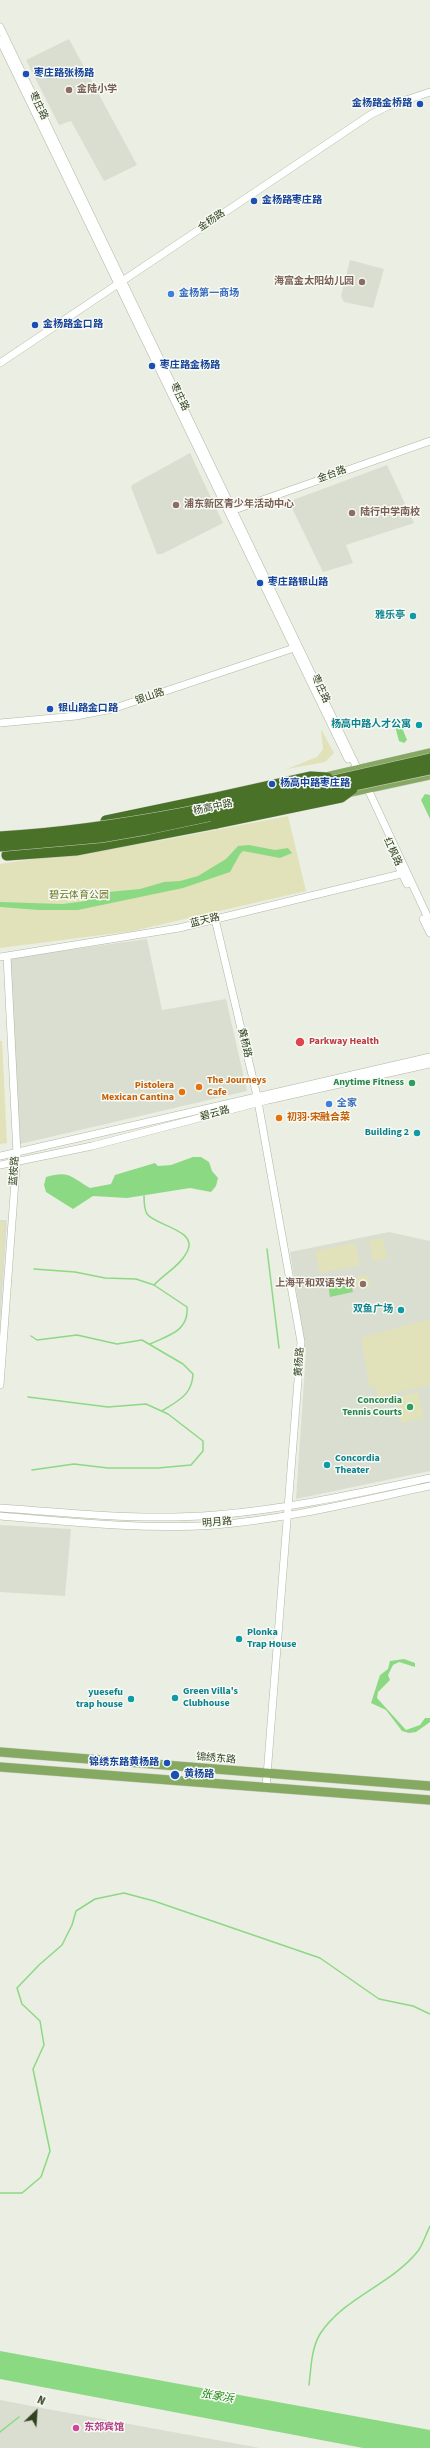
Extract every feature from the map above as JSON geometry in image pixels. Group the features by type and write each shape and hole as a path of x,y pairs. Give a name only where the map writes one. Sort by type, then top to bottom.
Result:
{"highway":[{"name":"杨高中路","path":"0,837 79,831 131,824 352,772 430,759"},
{"path":"89,826 310,777 352,772"},
{"name":"杨高中路","path":"2,851 100,837 362,788 428,774"},
{"path":"2,851 76,850 341,797 362,788"}],"main road":[{"name":"杨高中路","path":"2,851 70,828 114,823 266,792 430,753"},
{"name":"杨高中路","path":"362,788 411,779 428,774"},
{"path":"0,833 70,828"},
{"name":"锦绣东路","path":"0,1752 430,1786"},
{"path":"0,1767 430,1800"}],"street":[{"name":"枣庄路","path":"0,27 352,772"},
{"name":"枣庄路","path":"0,40 234,510 352,772"},
{"name":"金杨路","path":"0,362 121,283 370,115 388,106 430,92"},
{"name":"金台路","path":"234,510 430,441"},
{"name":"银山路","path":"0,723 106,711 294,648"},
{"name":"红枫路","path":"352,772 362,788 430,922"},
{"name":"红枫路","path":"404,873 430,933"},
{"name":"蓝天路","path":"3,957 179,928 404,873"},
{"name":"黄杨路","path":"215,919 258,1100 301,1342 269,1774 266,1788"},
{"name":"蓝桉路","path":"0,1385 17,1154 3,957"},
{"name":"碧云路","path":"0,1165 92,1146 258,1100 430,1057"},
{"name":"碧云路","path":"0,1156 17,1154 258,1100 430,1064"},
{"name":"明月路","path":"0,1508 146,1518 214,1515 288,1507 430,1478"},
{"name":"明月路","path":"0,1516 144,1525 214,1525 288,1515 430,1486"}],"shaded area":[{"name":"金陆小学","path":"69,39 137,165 104,181 71,121 59,125 26,60"},
{"name":"海富金太阳幼儿园","path":"350,260 384,269 373,308 344,302 341,296"},
{"name":"浦东新区青少年活动中心","path":"190,453 223,523 162,554 157,554 131,487 132,485"},
{"name":"陆行中学南校","path":"387,465 414,523 346,545 353,563 323,572 290,504 293,500"},
{"path":"147,939 162,1010 226,999 247,1091 20,1144 10,958"},
{"path":"0,1220 7,1220 0,1328"},
{"path":"389,1232 430,1241 430,1471 296,1499 306,1352 290,1252"},
{"path":"0,1525 71,1529 65,1596 0,1592"},
{"name":"东郊宾馆","path":"0,2400 42,2408 260,2448 0,2448"}],"green space":[{"path":"321,729 334,753 325,762 287,769 317,757 323,749"},
{"name":"碧云体育公园","path":"288,816 306,891 133,931 0,948 0,864 164,840"},
{"path":"0,1041 2,1041 7,1143 0,1144"},
{"path":"0,1222 5,1222 1,1284 0,1284"},
{"path":"383,1238 387,1258 373,1261 369,1241"},
{"path":"355,1243 360,1265 320,1273 315,1251"},
{"path":"368,1275 370,1285 356,1287 354,1278"},
{"path":"430,1319 430,1385 378,1397 376,1387 370,1388 361,1338"},
{"name":"Concordia Tennis Courts","path":"418,1392 424,1418 401,1423 396,1397"}],"water":[{"path":"401,725 407,740 404,743 399,741 395,726"},
{"path":"425,794 430,795 430,819 421,800"},
{"path":"249,845 275,850 288,848 292,853 280,858 243,851 230,872 183,888 78,910 39,910 0,907 0,902 63,904 85,901 108,892 140,889 164,882 180,881 198,876 226,859 238,846"},
{"path":"193,1157 201,1157 209,1162 212,1171 218,1178 216,1186 211,1192 190,1188 127,1198 93,1196 73,1209 46,1192 44,1185 46,1177 60,1174 70,1176 90,1188 111,1184 115,1175 155,1163 158,1166 171,1165"},
{"path":"350,1279 353,1292 330,1297 328,1284"},
{"path":"404,1659 415,1663 415,1667 399,1662 393,1665 388,1675 390,1680 378,1692 377,1698 406,1730 420,1725 425,1718 430,1718 430,1722 416,1732 409,1733 402,1731 386,1710 371,1703 380,1675 388,1669 390,1661"},
{"name":"张家浜","path":"0,2351 430,2430 430,2448 363,2448 0,2379"}],"waterway":[{"path":"144,1196 147,1214 159,1222 182,1233 187,1238 189,1245 184,1257 154,1285"},
{"path":"267,1249 279,1348"},
{"path":"34,1269 75,1272 105,1278 136,1279 154,1285 187,1307 185,1322 181,1327 171,1335 150,1344"},
{"path":"31,1336 37,1340 77,1335 117,1344 142,1340 183,1364 193,1374 190,1387 184,1396 162,1411"},
{"path":"28,1397 108,1407 146,1404 168,1414 203,1441 203,1451 191,1465 158,1468 108,1468 74,1464 32,1470"},
{"path":"0,2193 22,2193 41,2177 50,2151 33,2069 44,2045 40,2021 22,2004 17,1988 39,1965 62,1945 72,1925 76,1911 95,1899 124,1893 154,1901 320,1958 379,1999 413,2006 430,2014"},
{"path":"309,2385 313,2353 320,2334 330,2321 354,2300 395,2273 407,2263 420,2248 430,2226"},
{"path":"0,2432 19,2417"}],"place":[{"name":"枣庄路张杨路","path":"26,74"},
{"name":"金陆小学","path":"69,90"},
{"name":"金杨路金桥路","path":"420,104"},
{"name":"金杨路枣庄路","path":"254,201"},
{"name":"海富金太阳幼儿园","path":"362,282"},
{"name":"金杨第一商场","path":"171,294"},
{"name":"金杨路金口路","path":"35,325"},
{"name":"枣庄路金杨路","path":"152,366"},
{"name":"浦东新区青少年活动中心","path":"176,505"},
{"name":"陆行中学南校","path":"352,513"},
{"name":"枣庄路银山路","path":"260,583"},
{"name":"雅乐亭","path":"413,616"},
{"name":"银山路金口路","path":"50,709"},
{"name":"杨高中路人才公寓","path":"419,725"},
{"name":"杨高中路枣庄路","path":"272,784"},
{"name":"Parkway Health","path":"300,1042"},
{"name":"Anytime Fitness","path":"412,1083"},
{"name":"The Journeys Cafe","path":"199,1087"},
{"name":"Pistolera Mexican Cantina","path":"182,1092"},
{"name":"全家","path":"329,1104"},
{"name":"初羽·宋融合菜","path":"279,1118"},
{"name":"Building 2","path":"417,1133"},
{"name":"上海平和双语学校","path":"363,1284"},
{"name":"双鱼广场","path":"401,1310"},
{"name":"Concordia Tennis Courts","path":"410,1407"},
{"name":"Concordia Theater","path":"327,1465"},
{"name":"Plonka Trap House","path":"239,1639"},
{"name":"Green Villa's Clubhouse","path":"175,1698"},
{"name":"yuesefu trap house","path":"131,1699"},
{"name":"锦绣东路黄杨路","path":"167,1763"},
{"name":"黄杨路","path":"175,1775"},
{"name":"东郊宾馆","path":"76,2428"}]}
